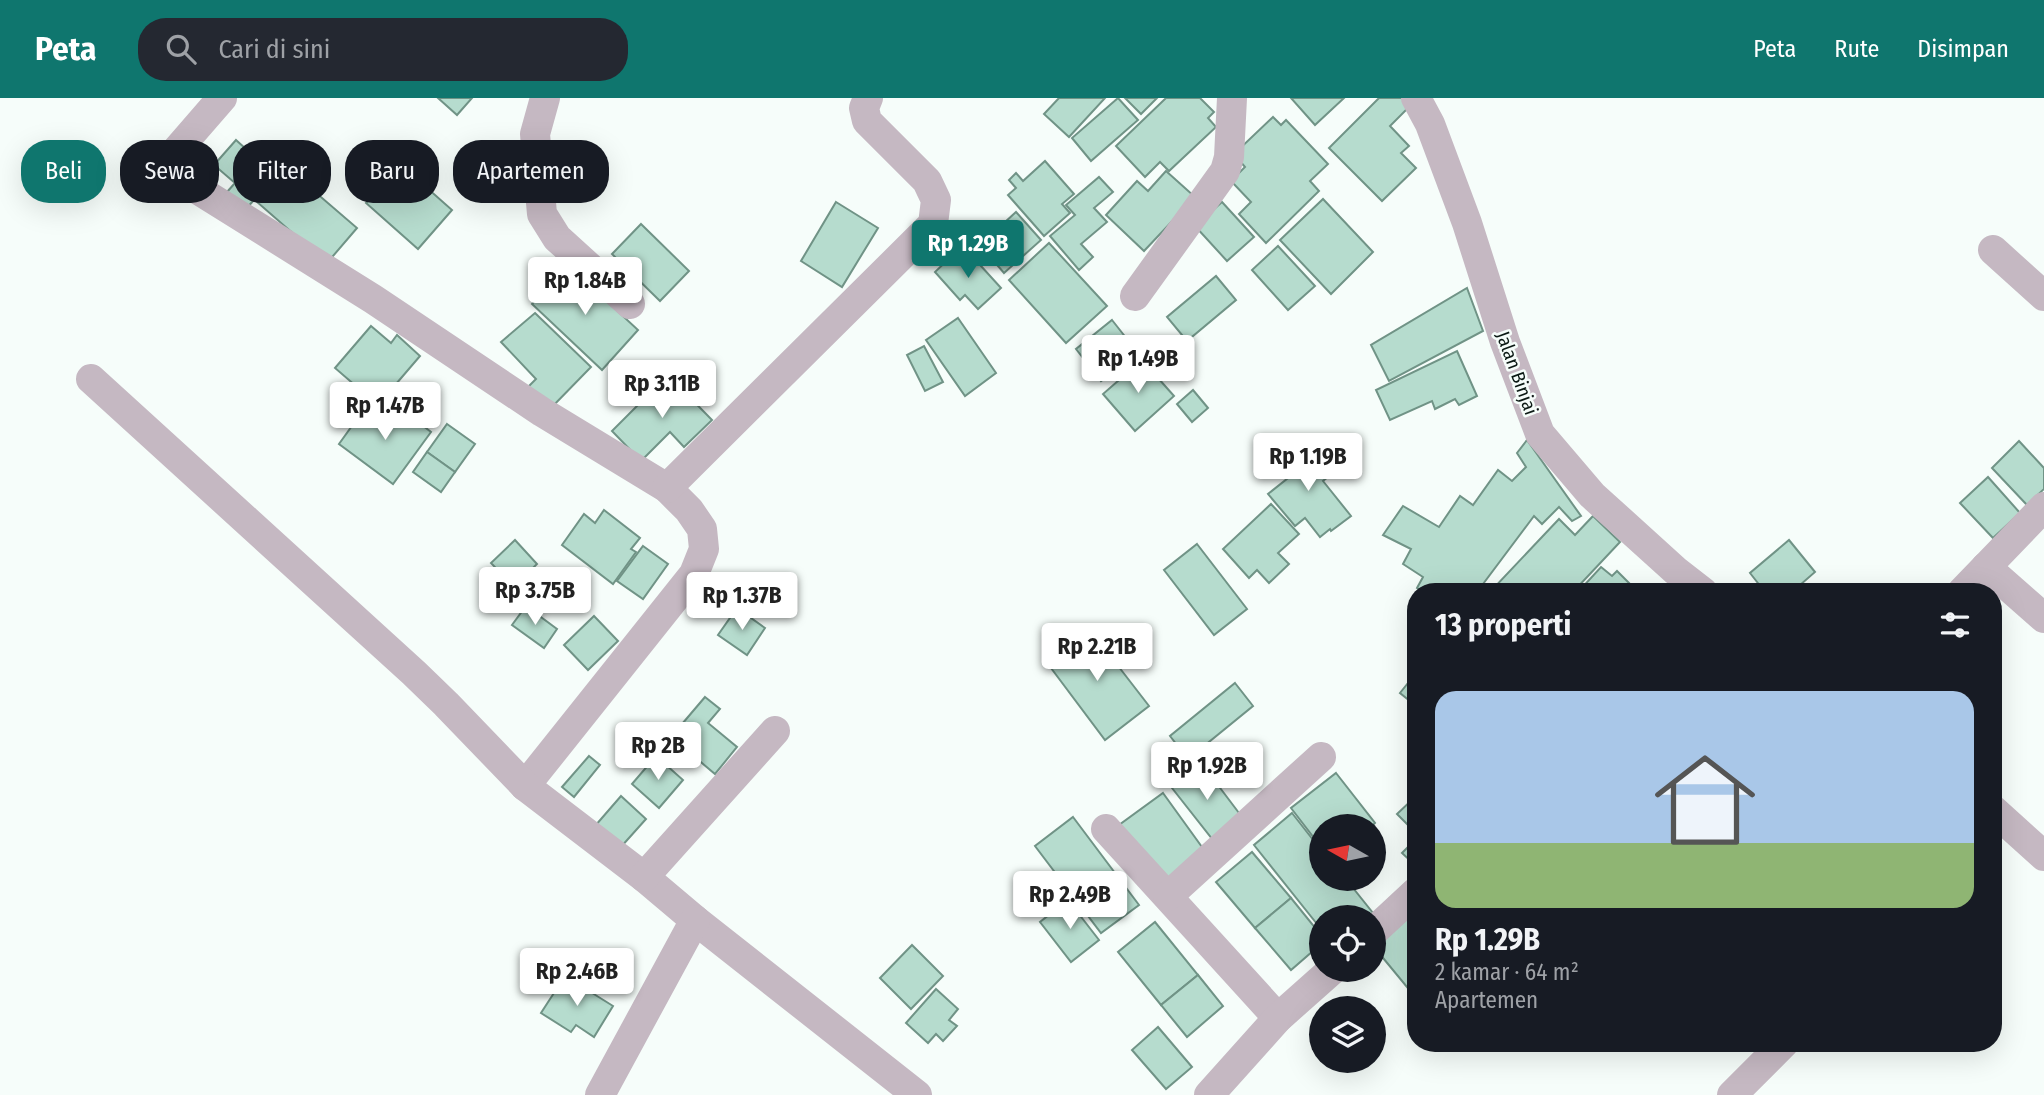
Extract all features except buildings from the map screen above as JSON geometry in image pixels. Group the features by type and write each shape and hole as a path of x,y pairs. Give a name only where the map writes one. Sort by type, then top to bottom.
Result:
{"street":[{"path":"222,98 176,150 175,166 181,179 373,299 542,412 667,488 702,529 704,550 694,575 524,786"},
{"path":"545,98 535,134 542,214 557,238 630,304"},
{"path":"667,488 933,224 936,200 927,181 867,121 864,108 868,98"},
{"path":"1135,296 1225,171 1232,98"},
{"name":"Jalan Binjai","path":"1416,98 1430,124 1467,223 1505,342 1540,434 1668,581"},
{"path":"1993,250 2044,296"},
{"path":"91,379 414,673 524,786 644,877 917,1095"},
{"path":"1971,583 2044,507"},
{"path":"1986,568 2044,618"},
{"path":"644,877 775,731"},
{"path":"1168,897 1321,758"},
{"path":"2002,818 2044,856"},
{"path":"1106,828 1278,1018"},
{"path":"1386,920 1407,900"},
{"path":"600,1095 695,920"},
{"path":"1209,1095 1278,1018 1318,982"},
{"path":"1732,1095 1775,1052"}]}
